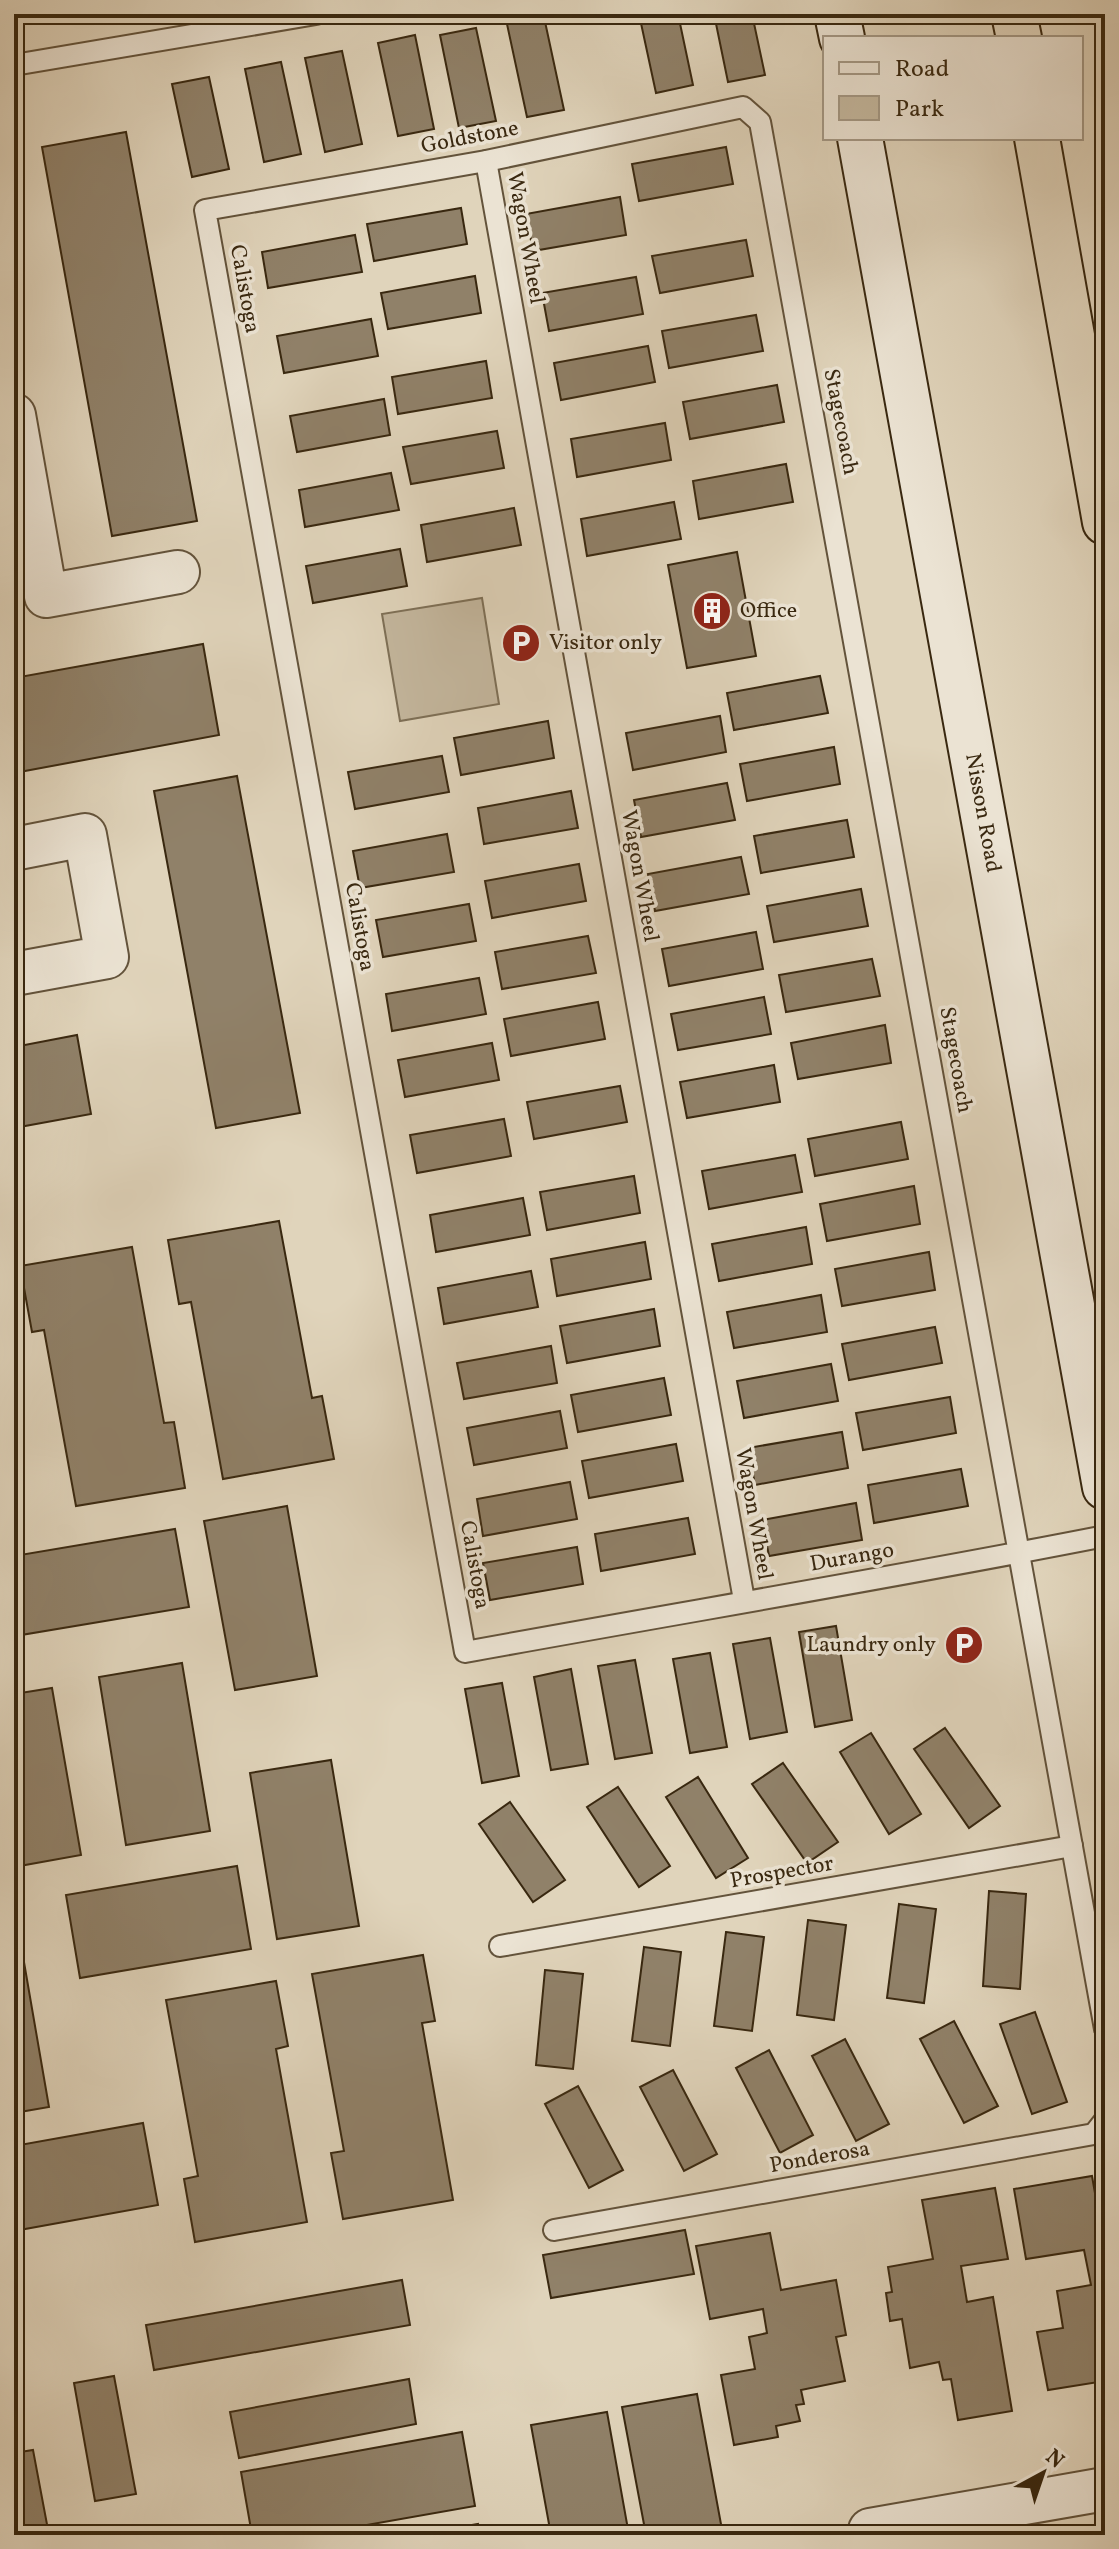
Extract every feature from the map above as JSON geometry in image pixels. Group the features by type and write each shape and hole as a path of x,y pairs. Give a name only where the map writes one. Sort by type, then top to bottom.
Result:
{"highway":[{"path":"1014,14 1019,36"},
{"path":"1037,140 1105,522"}],"street":[{"path":"837,14 842,36"},
{"name":"Nisson Road","path":"860,140 1105,1487"},
{"path":"14,415 46,596 178,572"},
{"path":"14,849 85,835 107,957 14,974"},
{"path":"870,2530 1105,2489"}],"lane":[{"path":"14,65 316,14"},
{"name":"Goldstone","path":"205,210 486,161 743,107"},
{"name":"Stagecoach","path":"743,107 760,122 1105,2029"},
{"name":"Wagon Wheel","path":"486,161 744,1600"},
{"name":"Calistoga","path":"205,210 465,1652"},
{"name":"Durango","path":"465,1652 1105,1536"},
{"name":"Prospector","path":"500,1946 1072,1846"},
{"name":"Ponderosa","path":"554,2230 1100,2127"}],"green space":[{"path":"482,598 499,704 400,721 382,614"}],"building":[{"path":"639,14 678,14 693,85 656,93"},
{"path":"714,14 752,14 765,75 728,82"},
{"path":"544,17 564,110 527,117 507,24"},
{"path":"476,28 496,121 459,128 440,35"},
{"path":"415,35 434,129 398,136 378,43"},
{"path":"342,51 362,144 325,152 305,58"},
{"path":"281,62 301,154 264,162 245,69"},
{"path":"209,77 229,169 192,177 172,84"},
{"path":"126,132 197,521 112,536 42,147"},
{"path":"726,147 733,184 639,201 632,164"},
{"path":"620,197 626,235 533,251 526,214"},
{"path":"461,208 467,244 374,261 367,224"},
{"path":"355,235 362,272 268,288 262,252"},
{"path":"746,240 753,276 660,293 652,256"},
{"path":"475,276 481,313 388,329 381,293"},
{"path":"636,277 643,314 549,331 542,293"},
{"path":"756,315 763,351 669,368 662,331"},
{"path":"371,319 378,356 284,373 277,336"},
{"path":"648,346 655,382 561,400 554,363"},
{"path":"486,361 492,398 398,414 392,377"},
{"path":"777,385 784,422 690,439 683,402"},
{"path":"384,399 390,435 297,452 290,416"},
{"path":"665,423 671,460 577,477 571,439"},
{"path":"497,431 504,468 411,484 403,447"},
{"path":"786,464 793,502 699,519 693,481"},
{"path":"391,473 399,510 305,527 299,490"},
{"path":"674,502 681,539 587,556 581,519"},
{"path":"514,508 521,545 427,562 421,525"},
{"path":"400,549 407,586 313,603 306,566"},
{"name":"Office","path":"737,552 756,656 687,668 668,565"},
{"path":"203,644 219,735 14,773 14,678"},
{"path":"820,676 828,713 734,730 727,693"},
{"path":"720,716 726,752 633,770 626,733"},
{"path":"548,721 554,758 461,775 454,738"},
{"path":"834,747 840,784 747,801 740,764"},
{"path":"442,756 449,792 355,809 348,772"},
{"path":"237,776 300,1113 216,1128 154,791"},
{"path":"727,783 735,820 641,837 634,800"},
{"path":"571,791 578,828 484,844 478,808"},
{"path":"847,820 854,857 761,873 754,836"},
{"path":"447,834 454,872 360,888 353,851"},
{"path":"741,857 749,894 655,911 648,874"},
{"path":"579,864 586,901 492,918 485,881"},
{"path":"861,889 868,926 774,942 767,906"},
{"path":"469,904 476,941 383,957 376,920"},
{"path":"756,932 763,969 669,986 662,949"},
{"path":"588,936 596,973 502,989 495,952"},
{"path":"872,959 880,996 786,1012 779,975"},
{"path":"479,978 486,1014 392,1031 386,994"},
{"path":"764,997 771,1034 678,1050 671,1014"},
{"path":"598,1002 605,1039 511,1056 504,1019"},
{"path":"885,1025 891,1063 798,1079 791,1043"},
{"path":"77,1035 91,1114 14,1128 14,1047"},
{"path":"492,1043 499,1080 405,1097 398,1060"},
{"path":"774,1065 780,1102 687,1118 680,1082"},
{"path":"620,1086 627,1122 534,1139 527,1102"},
{"path":"504,1119 511,1156 417,1173 410,1135"},
{"path":"901,1122 908,1159 815,1176 808,1139"},
{"path":"795,1155 802,1192 709,1209 702,1171"},
{"path":"634,1176 640,1213 547,1230 540,1192"},
{"path":"914,1186 920,1224 827,1241 820,1204"},
{"path":"523,1198 530,1235 436,1252 430,1215"},
{"path":"279,1221 312,1398 322,1396 334,1459 223,1479 191,1302 179,1304 168,1240"},
{"path":"806,1227 812,1264 719,1281 712,1244"},
{"path":"645,1242 651,1279 557,1296 551,1259"},
{"path":"132,1247 164,1423 174,1422 185,1488 76,1506 44,1330 32,1332 20,1266"},
{"path":"929,1252 935,1290 842,1306 835,1269"},
{"path":"531,1271 538,1307 444,1324 438,1288"},
{"path":"821,1295 827,1332 734,1348 727,1312"},
{"path":"654,1309 660,1346 567,1363 560,1326"},
{"path":"935,1327 942,1363 849,1380 842,1344"},
{"path":"551,1346 557,1383 464,1399 457,1363"},
{"path":"831,1364 838,1401 744,1418 737,1381"},
{"path":"664,1378 671,1415 578,1432 571,1395"},
{"path":"950,1397 956,1433 863,1450 856,1413"},
{"path":"560,1411 567,1448 474,1465 467,1428"},
{"path":"842,1432 848,1468 755,1485 748,1448"},
{"path":"676,1444 683,1481 589,1498 582,1461"},
{"path":"961,1469 968,1506 874,1523 868,1485"},
{"path":"570,1482 577,1519 483,1536 477,1499"},
{"path":"856,1503 862,1540 769,1556 762,1520"},
{"path":"287,1506 317,1676 235,1690 204,1521"},
{"path":"688,1518 695,1554 601,1571 595,1534"},
{"path":"175,1529 189,1607 21,1635 14,1594 14,1556"},
{"path":"577,1547 583,1584 490,1600 483,1563"},
{"path":"836,1626 852,1720 815,1727 799,1632"},
{"path":"770,1638 787,1732 750,1739 733,1644"},
{"path":"710,1653 727,1747 690,1753 673,1659"},
{"path":"635,1660 652,1753 615,1759 598,1666"},
{"path":"182,1663 210,1831 126,1845 99,1677"},
{"path":"571,1669 588,1764 551,1770 534,1677"},
{"path":"502,1683 519,1776 482,1783 465,1689"},
{"path":"52,1688 81,1855 14,1867 14,1694"},
{"path":"945,1728 1000,1806 969,1828 914,1749"},
{"path":"871,1733 921,1814 889,1834 840,1752"},
{"path":"331,1760 359,1926 277,1939 250,1773"},
{"path":"783,1763 838,1842 807,1863 752,1784"},
{"path":"698,1777 748,1858 716,1878 666,1797"},
{"path":"618,1787 670,1866 639,1887 587,1807"},
{"path":"510,1802 565,1880 533,1902 479,1824"},
{"path":"237,1866 251,1949 80,1978 66,1895"},
{"path":"989,1891 1026,1894 1020,1989 983,1986"},
{"path":"899,1904 936,1909 924,2003 887,1998"},
{"path":"808,1920 846,1925 834,2020 797,2015"},
{"path":"726,1932 764,1937 752,2031 714,2026"},
{"path":"20,1939 49,2107 14,2113 14,1940"},
{"path":"644,1947 681,1952 670,2046 632,2041"},
{"path":"423,1955 435,2021 422,2023 453,2200 343,2219 331,2153 344,2151 312,1974"},
{"path":"545,1970 583,1974 573,2069 536,2065"},
{"path":"276,1981 288,2046 276,2049 307,2222 195,2242 184,2179 198,2176 166,2000"},
{"path":"1035,2012 1067,2102 1032,2114 1000,2024"},
{"path":"954,2021 998,2106 964,2123 920,2039"},
{"path":"845,2039 889,2124 856,2141 812,2056"},
{"path":"769,2050 813,2135 780,2153 736,2068"},
{"path":"673,2070 717,2154 684,2171 640,2087"},
{"path":"578,2086 623,2170 589,2188 545,2104"},
{"path":"143,2123 158,2205 14,2231 14,2146"},
{"path":"1092,2176 1102,2233 1105,2232 1105,2381 1048,2390 1037,2332 1063,2328 1057,2291 1091,2285 1084,2250 1026,2259 1014,2189"},
{"path":"995,2188 1008,2259 961,2266 967,2302 993,2297 1012,2411 958,2420 951,2379 943,2380 939,2362 910,2368 902,2319 890,2321 886,2293 892,2292 888,2267 933,2259 922,2200"},
{"path":"685,2230 694,2274 551,2298 543,2255"},
{"path":"770,2233 781,2290 836,2280 846,2335 836,2337 845,2381 801,2390 804,2404 796,2405 800,2421 776,2426 778,2437 734,2445 721,2375 755,2369 749,2337 767,2333 763,2309 710,2319 696,2246"},
{"path":"402,2280 410,2325 154,2370 146,2325"},
{"path":"114,2376 136,2494 95,2501 74,2383"},
{"path":"409,2379 416,2424 239,2458 230,2412"},
{"path":"697,2394 723,2535 646,2535 622,2407"},
{"path":"607,2412 629,2535 551,2535 531,2425"},
{"path":"462,2432 475,2506 310,2535 252,2535 241,2472"},
{"path":"33,2450 49,2535 14,2535 14,2453"},
{"path":"478,2524 480,2535 415,2535"}],"place":[{"name":"Office","path":"712,611"},
{"name":"Visitor only","path":"521,643"},
{"name":"Laundry only","path":"964,1645"}]}
